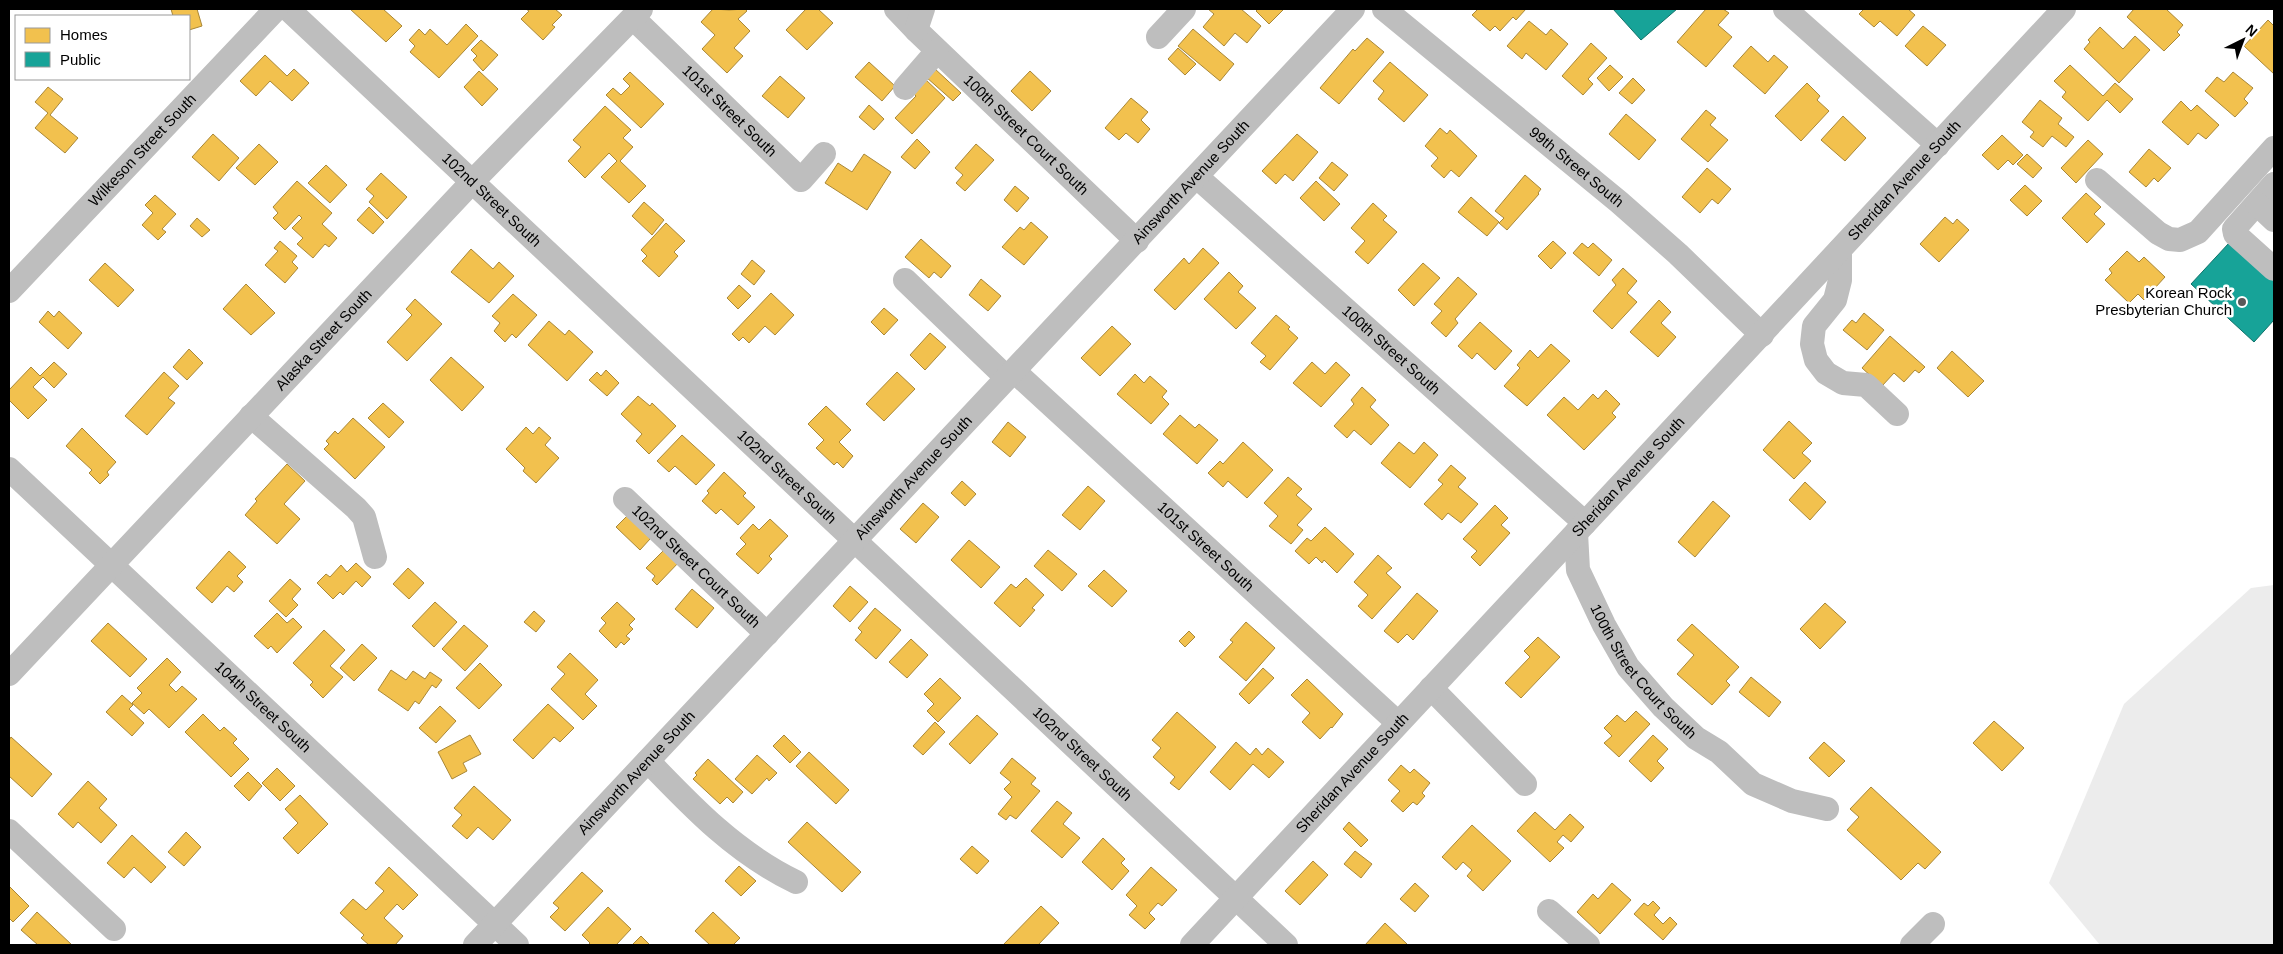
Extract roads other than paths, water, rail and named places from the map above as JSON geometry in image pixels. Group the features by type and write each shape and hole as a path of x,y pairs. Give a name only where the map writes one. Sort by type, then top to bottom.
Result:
{"street":[{"name":"Wilkeson Street South","path":"9,291 276,9"},
{"name":"102nd Street South","path":"288,9 1286,945"},
{"name":"100th Street Court South","path":"896,9 919,20 937,50 1137,241"},
{"path":"1158,37 1184,9"},
{"name":"Ainsworth Avenue South","path":"475,945 1353,9"},
{"name":"99th Street South","path":"1384,9 1619,202 1678,254 1762,335"},
{"path":"1785,9 1938,145"},
{"name":"Sheridan Avenue South","path":"1192,945 2064,9"},
{"name":"Alaska Street South","path":"9,674 472,182 637,13"},
{"name":"101st Street South","path":"637,13 801,180 824,154"},
{"path":"905,88 937,50"},
{"path":"2097,180 2147,224 2164,236 2180,240 2198,232 2274,148"},
{"name":"100th Street South","path":"1197,177 1581,528"},
{"path":"2274,184 2234,229 2235,234 2274,269"},
{"path":"2257,204 2274,220"},
{"path":"1840,250 1840,280 1835,300 1814,326 1812,344 1816,360 1826,373 1843,383 1866,385 1897,414"},
{"name":"101st Street South","path":"905,280 1398,723"},
{"path":"252,416 364,517 375,557"},
{"name":"104th Street South","path":"9,469 517,945"},
{"name":"102nd Street Court South","path":"625,499 767,634"},
{"name":"100th Street Court South","path":"1581,528 1578,570 1604,625 1628,667 1663,707 1696,738 1719,752 1753,784 1792,801 1827,809"},
{"path":"1431,688 1525,784"},
{"path":"648,761 703,819 766,868 796,882"},
{"path":"9,831 114,929"},
{"path":"1549,910 1588,945"},
{"path":"1912,945 1933,924"}],"place":[{"name":"Korean Rock Presbyterian Church","path":"2242,302"}]}
